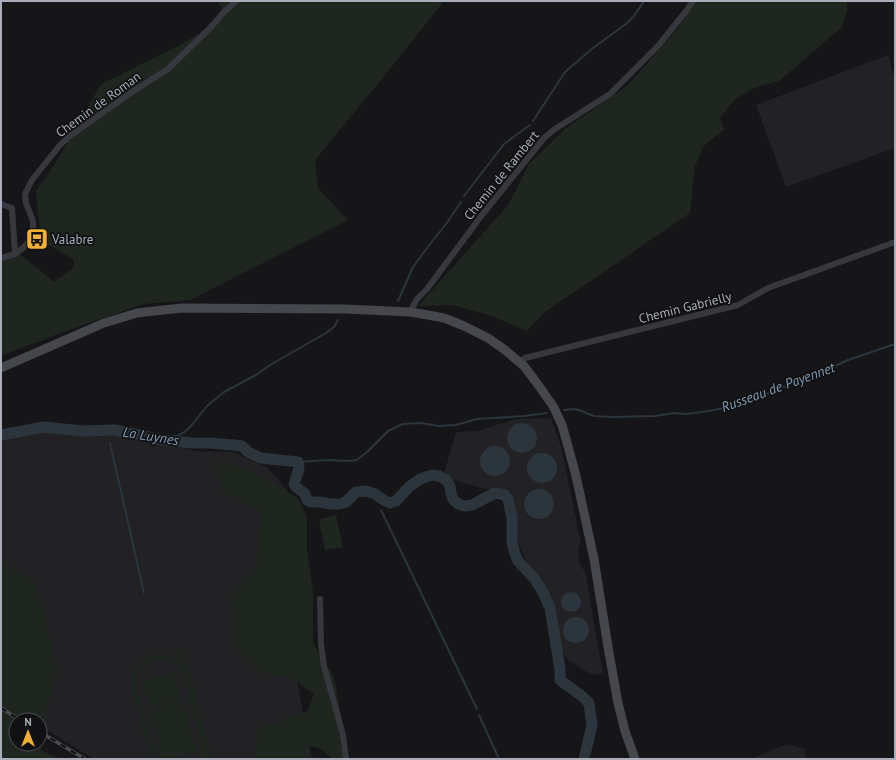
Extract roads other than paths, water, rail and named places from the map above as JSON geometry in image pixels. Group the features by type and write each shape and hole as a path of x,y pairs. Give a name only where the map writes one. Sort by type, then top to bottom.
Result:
{"main road":[{"path":"1,367 23,359 104,323 137,313 182,308 410,312 444,318 488,338 520,362 553,406 562,425 594,559 615,690 625,731 635,759"}],"street":[{"name":"Chemin de Roman","path":"1,258 15,254 31,239 34,228 26,203 26,194 32,180 60,145 71,135 128,94 168,68 236,1"},
{"name":"Chemin de Rambert","path":"410,312 417,299 427,289 482,215 544,138 555,129 610,94 658,46 693,1"},
{"path":"1,204 12,208 15,254"},
{"name":"Chemin Gabrielly","path":"520,362 524,358 738,305 768,288 895,242"},
{"path":"320,599 321,644 324,666 343,735 346,759"}],"waterway":[{"path":"533,121 565,72 593,48 626,24 634,16 644,1"},
{"path":"464,196 504,144 530,125"},
{"path":"398,301 413,267 461,202"},
{"path":"191,426 207,406 224,392 256,375 270,365 326,333 334,327 338,320"},
{"name":"Russeau de Payennet","path":"564,410 574,409 594,416 613,417 655,416 674,413 686,414 725,408 756,398 848,360 895,344"},
{"name":"Russeau de Payennet","path":"298,462 357,460 388,431 403,424 421,423 439,426 456,425 477,419 547,413"},
{"name":"La Luynes","path":"1,435 44,427 83,431 115,430 163,440 242,446 248,452 261,458 298,462 299,470 294,484 305,494 307,500 311,502 339,504 346,502 356,492 366,491 375,494 390,503 396,501 409,487 420,479 432,475 439,476 446,480 450,486 453,499 458,504 465,506 472,505 495,493 505,495 508,499 512,518 512,543 515,554 518,561 534,578 543,592 550,608 560,669 560,680 589,703 592,725 584,759"},
{"name":"La Luynes","path":"163,440 181,434 190,427"},
{"path":"110,443 144,593"},
{"path":"372,493 375,499"},
{"path":"381,510 477,709"},
{"path":"479,715 499,759"}],"railway":[{"path":"1,708 8,712"},
{"path":"48,737 85,759"}],"place":[{"name":"Valabre","path":"37,239"}]}
